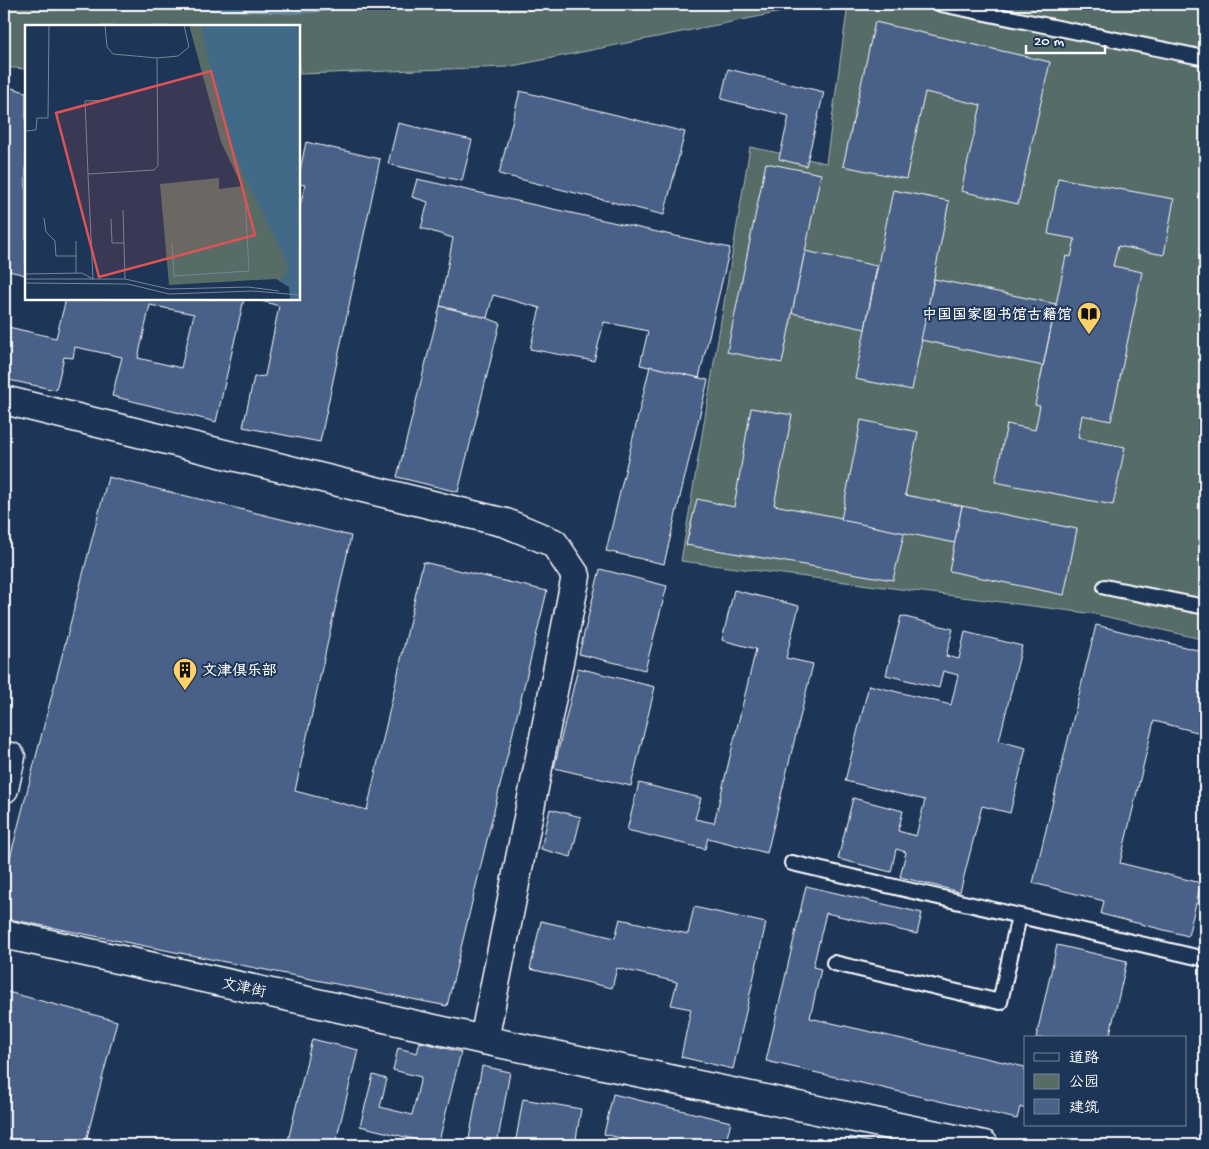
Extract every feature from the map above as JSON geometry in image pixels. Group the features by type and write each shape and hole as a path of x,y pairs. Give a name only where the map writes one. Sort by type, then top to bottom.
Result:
{"street":[{"path":"4,400 506,523 554,543 576,576 484,1040"},
{"path":"4,789 11,757"},
{"name":"文津街","path":"4,934 484,1040 984,1145"}],"lane":[{"path":"941,4 1205,58"},
{"path":"1105,587 1205,608"},
{"path":"792,863 1205,959"},
{"path":"834,963 1000,1002 1020,916"}],"green space":[{"path":"4,4 821,4 507,67 300,74 300,25 25,25 25,69 4,67"},
{"name":"中国国家图书馆古籍馆","path":"848,4 1205,4 1205,640 1095,614 681,561 750,147 826,163"}],"water":[{"path":"70,4 446,4 291,13"}],"building":[{"path":"875,22 1050,62 1018,204 961,191 981,105 925,92 906,179 843,166"},
{"path":"728,69 824,92 806,166 779,159 789,116 721,99"},
{"path":"4,86 25,92 25,275 4,270"},
{"path":"520,91 685,132 664,215 499,174"},
{"path":"398,123 472,140 462,181 388,164"},
{"path":"306,142 380,159 320,442 243,427 254,377 265,376 279,306 262,301 300,300 300,206 305,185 300,184 300,170"},
{"path":"766,163 821,174 782,363 727,352"},
{"name":"中国国家图书馆古籍馆","path":"1058,178 1174,199 1164,255 1118,246 1113,266 1142,272 1111,421 1082,415 1078,438 1125,447 1113,505 995,482 1007,424 1035,430 1040,406 1035,405 1066,256 1071,257 1075,239 1048,234"},
{"path":"417,179 730,248 699,378 640,365 648,331 604,322 594,361 530,349 540,308 493,295 487,318 440,306 453,238 421,228 428,202 412,197"},
{"path":"893,190 949,201 912,390 855,379"},
{"path":"805,251 877,266 865,329 792,313"},
{"path":"934,279 1056,304 1043,366 921,340"},
{"path":"66,300 244,300 216,422 112,396 122,357 75,347 73,358 64,357 56,390 4,379 4,326 56,338","holes":["150,305 194,314 181,368 138,358"]},
{"path":"440,306 500,323 458,492 397,477"},
{"path":"650,366 708,380 664,564 606,551"},
{"path":"751,408 792,415 774,505 905,530 893,580 686,545 697,499 734,507"},
{"path":"861,420 918,432 905,495 962,506 955,543 841,520"},
{"name":"文津俱乐部","path":"108,477 351,536 295,791 367,810 423,562 547,591 447,1006 4,918 4,881"},
{"path":"962,506 1077,529 1064,595 949,571"},
{"path":"600,569 667,586 645,670 579,654"},
{"path":"734,590 799,606 786,658 813,664 767,853 708,838 705,849 627,830 639,783 701,798 695,819 714,823 756,649 722,640"},
{"path":"901,616 953,629 946,656 959,659 965,632 1022,646 999,741 1026,748 1010,813 982,806 960,892 900,877 906,852 896,849 891,872 838,859 853,798 903,811 898,831 916,836 925,800 845,781 869,685 951,705 958,675 943,671 939,688 886,675"},
{"path":"1096,625 1205,652 1205,734 1154,721 1120,863 1201,883 1188,936 1101,914 1104,901 1033,883"},
{"path":"578,668 655,687 631,786 554,768"},
{"path":"550,809 581,817 571,857 541,849"},
{"path":"806,886 922,913 917,934 826,913 813,967 821,969 810,1018 1024,1067 1024,1109 1020,1107 1017,1119 766,1061"},
{"path":"694,907 766,923 733,1069 681,1057 691,1009 671,1005 677,982 617,968 612,988 530,969 541,921 615,938 620,919 688,934"},
{"path":"1057,945 1127,961 1109,1036 1036,1036"},
{"path":"4,991 117,1021 85,1145 4,1145"},
{"path":"312,1039 358,1050 335,1145 287,1145"},
{"path":"420,1042 461,1052 438,1145 360,1126 373,1075 387,1079 380,1107 412,1115 421,1077 393,1070 398,1048 417,1053"},
{"path":"482,1066 510,1072 497,1145 468,1145"},
{"path":"613,1094 731,1122 725,1145 649,1145 604,1134"},
{"path":"523,1099 581,1109 575,1145 515,1145"},
{"path":"850,1137 882,1145 848,1145"},
{"path":"364,1140 386,1145 363,1145"}],"place":[{"name":"中国国家图书馆古籍馆","path":"1089,335"},
{"name":"文津俱乐部","path":"185,691"}]}
